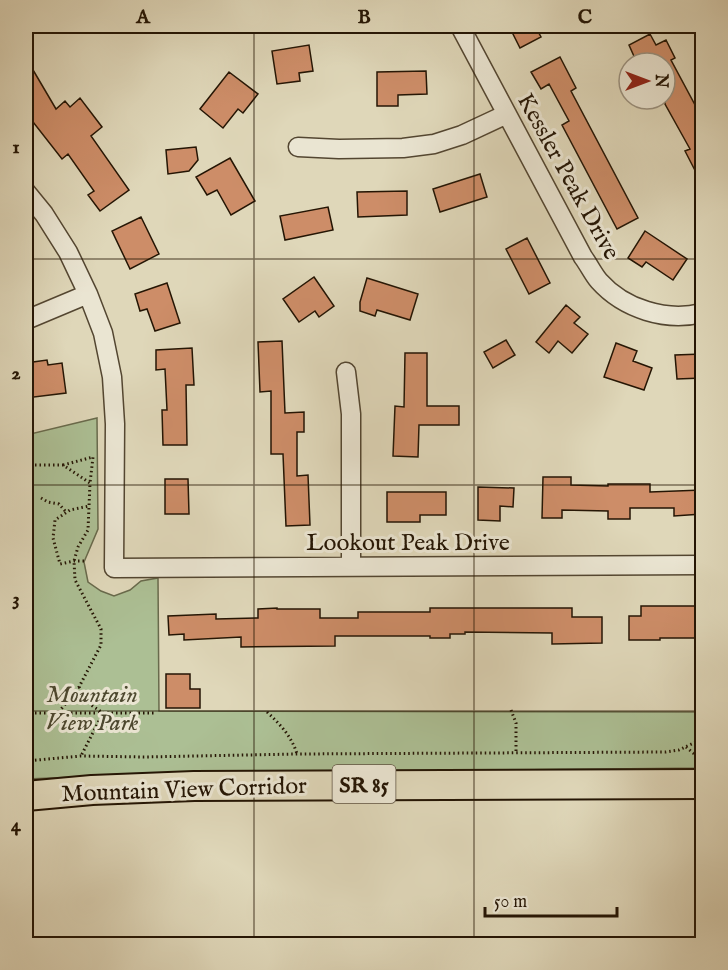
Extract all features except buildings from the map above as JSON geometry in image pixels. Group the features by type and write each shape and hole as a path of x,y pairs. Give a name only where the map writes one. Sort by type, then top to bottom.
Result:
{"highway":[{"name":"Mountain View Corridor","path":"26,796 92,790 701,767"}],"street":[{"name":"Kessler Peak Drive","path":"460,26 583,257 600,281 621,300 647,311 674,316 702,313"},
{"path":"298,147 403,148 434,144 462,135 507,114"},
{"path":"26,192 44,214 68,252 88,294 26,320"},
{"name":"Lookout Peak Drive","path":"88,294 103,333 112,376 115,424 114,568 702,565"},
{"path":"346,372 351,414 351,567"}],"path":[{"path":"26,465 63,465 93,457 88,530 78,547 74,561 75,580 101,629 101,645 79,687 58,713"},
{"path":"63,465 90,483"},
{"path":"41,498 59,504 66,512"},
{"path":"84,561 60,564 53,538 55,520 69,510 89,506"},
{"path":"79,687 91,705 103,713"},
{"path":"511,710 516,723 516,753"},
{"path":"267,712 294,743 297,754"},
{"path":"26,713 155,713"},
{"path":"81,756 103,713"},
{"path":"26,761 81,756 666,752 679,750 702,739"},
{"path":"686,747 701,767"}],"green space":[{"name":"Mountain View Park","path":"97,418 98,529 84,562 88,582 114,596 130,590 141,581 158,578 159,711 702,712 702,768 152,774 26,779 26,435"}]}
